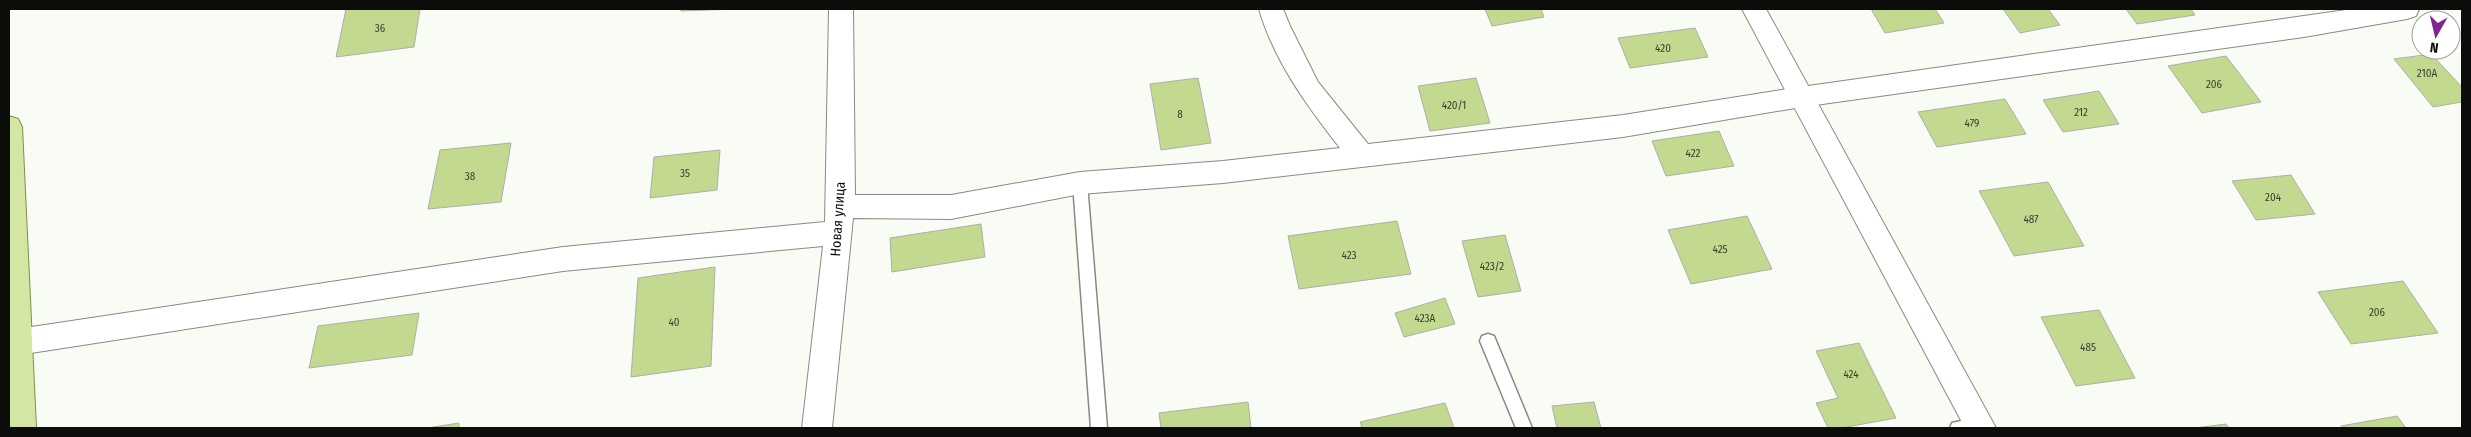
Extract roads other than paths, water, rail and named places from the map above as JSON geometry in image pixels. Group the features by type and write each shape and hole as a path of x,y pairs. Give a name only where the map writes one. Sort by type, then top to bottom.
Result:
{"main road":[{"path":"9,127 21,428"}],"street":[{"name":"Новая улица","path":"816,428 839,220 841,9"},
{"path":"1271,9 1277,26 1309,89 1363,157"},
{"path":"1754,9 1973,427"},
{"path":"18,342 563,259 839,220 951,207 1080,183 1223,172 1623,126 2297,18 2407,9"}],"lane":[{"path":"1080,183 1099,428"},
{"path":"1488,342 1524,428"}]}
